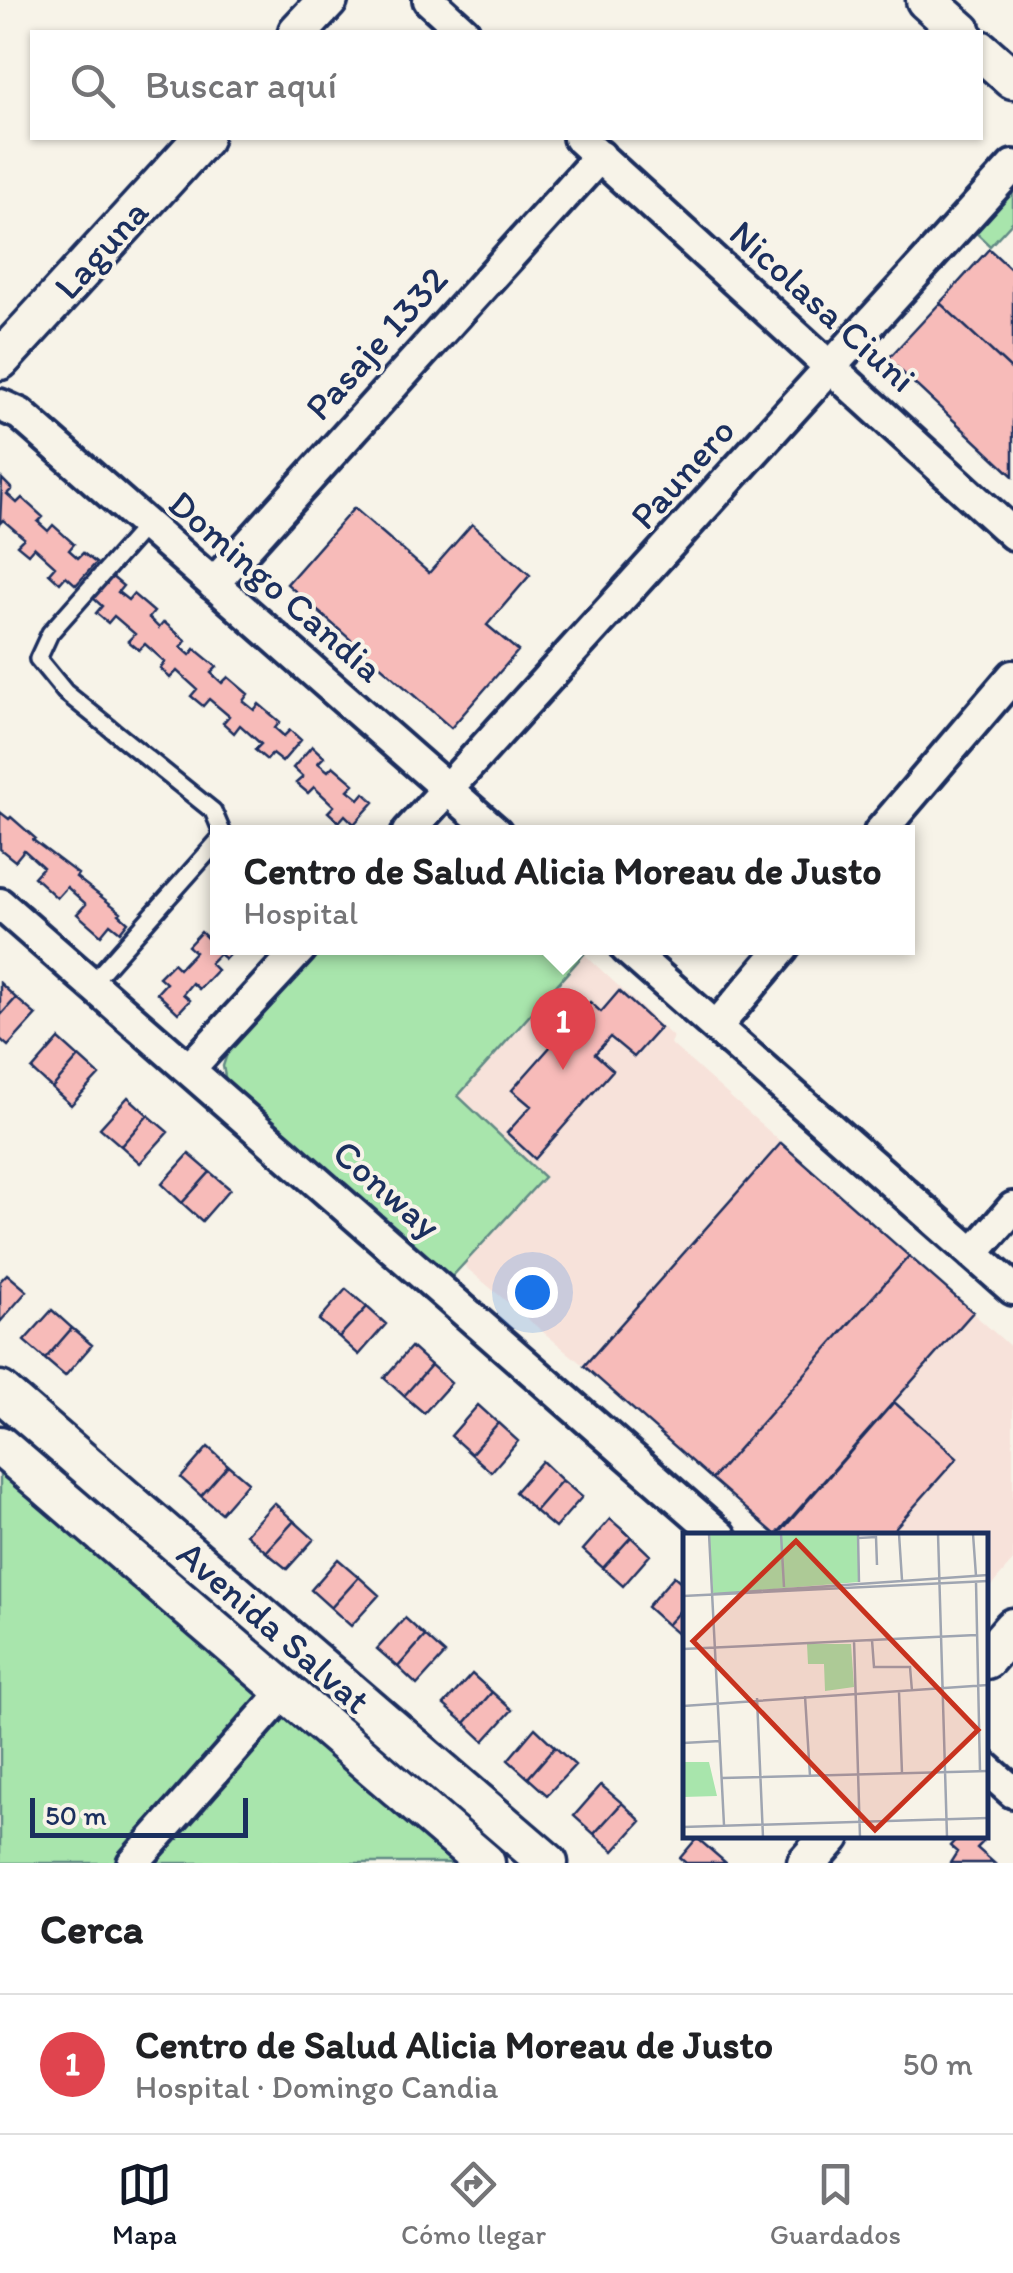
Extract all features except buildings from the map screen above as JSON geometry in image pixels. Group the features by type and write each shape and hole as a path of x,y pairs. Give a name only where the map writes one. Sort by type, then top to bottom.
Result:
{"street":[{"path":"300,30 328,0"},
{"path":"429,0 462,30"},
{"path":"926,0 960,30"},
{"path":"983,53 1013,79"},
{"name":"Laguna","path":"0,360 200,140"},
{"name":"Nicolasa Ciuni","path":"589,147 1013,534"},
{"name":"Pasaje 1332","path":"212,584 589,147"},
{"name":"Paunero","path":"414,825 1013,166"},
{"name":"Domingo Candia","path":"0,405 20,414 488,825"},
{"path":"886,825 1013,676"},
{"name":"Conway","path":"0,904 718,1533"},
{"path":"189,1068 294,955"},
{"path":"634,955 1013,1289"},
{"path":"716,1027 777,955"},
{"path":"973,1254 1013,1208"},
{"name":"Avenida Salvat","path":"0,1391 548,1863"},
{"name":"Avenida Salvat","path":"0,1446 485,1863"},
{"path":"988,1657 1013,1628"},
{"path":"133,1863 284,1691"},
{"path":"988,1770 1013,1792"},
{"path":"806,1863 829,1838"}],"lane":[{"path":"146,525 50,633 38,658 65,692 214,812 219,825"},
{"path":"92,984 210,850"},
{"path":"284,1691 312,1660"}],"shaded area":[{"path":"585,955 673,1037 670,1043 1013,1349 1013,1561 988,1590 988,1533 775,1533 463,1265 544,1177 458,1097"}],"green space":[{"path":"1013,182 1013,221 990,246 971,228"},
{"path":"312,955 583,955 458,1096 544,1177 447,1282 227,1087 223,1066 230,1045"},
{"path":"0,1446 485,1863 0,1863"}],"place":[{"name":"Centro de Salud Alicia Moreau de Justo","path":"563,1070"}]}
